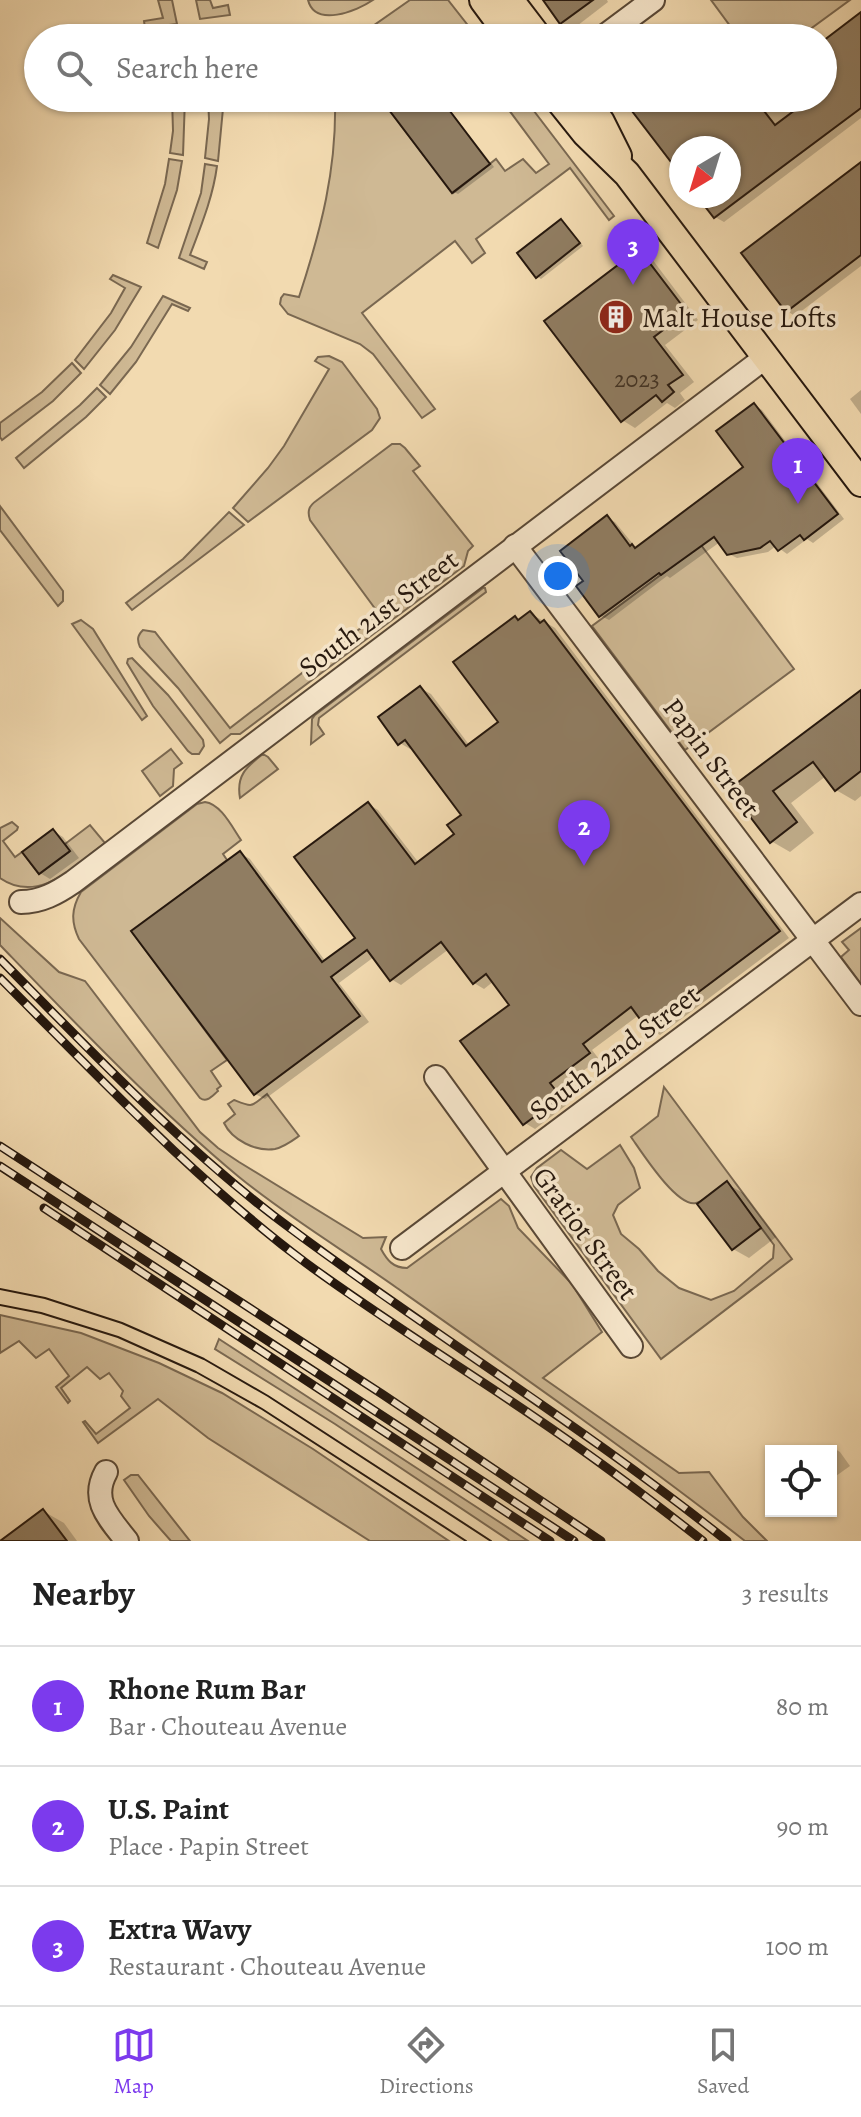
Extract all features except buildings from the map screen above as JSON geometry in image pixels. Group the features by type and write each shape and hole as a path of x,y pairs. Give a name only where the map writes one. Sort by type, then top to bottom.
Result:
{"main road":[{"path":"483,0 501,24"},
{"path":"510,0 528,24"},
{"path":"568,112 627,174 861,483"},
{"path":"594,112 627,174"}],"street":[{"path":"621,24 653,0"},
{"name":"South 21st Street","path":"21,902 40,900 73,882 766,357"},
{"name":"Papin Street","path":"515,546 861,1004"},
{"name":"South 22nd Street","path":"402,1248 861,904"},
{"name":"Gratiot Street","path":"436,1077 631,1346"},
{"path":"106,1472 100,1499 127,1541"}],"shaded area":[{"path":"158,0 172,0 177,24 144,24 144,21 163,18"},
{"path":"196,0 210,0 213,8 228,5 230,15 200,19"},
{"path":"308,0 373,0 357,9 327,15 312,8"},
{"path":"410,0 448,0 467,24 376,24"},
{"path":"711,0 850,0 817,24 729,24"},
{"path":"172,112 185,112 183,155 170,153"},
{"path":"209,112 223,112 218,161 205,158"},
{"path":"335,112 391,112 453,193 496,159 505,171 523,159 536,173 549,164 510,112 535,112 614,216 609,220 570,168 476,239 485,253 472,263 455,241 362,313 435,409 422,418 373,354 360,344 288,314 280,304 284,294 299,297 314,248 326,199"},
{"path":"169,159 182,161 177,190 158,248 147,243 165,184"},
{"path":"205,164 217,166 206,211 190,255 207,262 204,269 179,258 201,193"},
{"path":"113,275 141,287 115,330 84,369 75,360 111,313 125,288 110,279"},
{"path":"163,296 190,308 188,311 172,304 136,362 110,394 100,385 131,347"},
{"path":"329,356 342,362 377,409 380,418 372,430 248,522 233,508 284,446 329,369 315,361 318,357"},
{"path":"72,363 81,373 53,401 2,440 0,423 42,392"},
{"path":"97,388 106,397 24,468 16,458"},
{"path":"392,444 400,444 420,466 413,471 473,546 468,551 464,566 240,734 231,734 220,743 178,688 140,647 140,634 143,630 155,632 230,728 379,614 310,520 309,511 314,503"},
{"path":"0,506 63,591 63,601 58,606 0,530"},
{"path":"229,512 244,525 132,610 126,603 183,559"},
{"path":"701,545 794,669 685,750 592,626"},
{"path":"483,588 486,592 319,718 318,725 324,734 311,744 312,719 315,715"},
{"path":"81,620 93,629 147,716 142,720 72,624"},
{"path":"132,658 168,695 203,740 204,746 199,754 188,751 153,706 127,663"},
{"path":"171,749 182,763 174,769 173,786 160,796 142,771"},
{"path":"263,754 278,769 240,798 241,778"},
{"path":"205,802 221,811 241,840 223,854 227,860 132,932 227,1060 211,1071 221,1086 205,1100 200,1098 79,939 73,916 81,892 197,804"},
{"path":"12,822 18,827 17,830 3,841 15,857 22,852 39,874 69,852 65,844 90,825 105,843 56,879 28,887 14,885 0,878 0,828"},
{"path":"0,918 59,972 85,981 200,1132 218,1148 363,1238 386,1237 381,1249 394,1265 407,1268 501,1199 509,1206 518,1228 572,1284 602,1332 543,1378 679,1473 709,1472 743,1517 767,1541 745,1541 573,1413 239,1177 146,1093 0,945"},
{"path":"861,928 861,984 841,957 849,950 842,942"},
{"path":"664,1087 792,1259 661,1359 534,1186 531,1177 537,1168 561,1150 587,1169 620,1145 634,1168 640,1188 618,1205 613,1215 621,1234 679,1288 711,1300 734,1291 773,1258 774,1245 727,1182 704,1200 688,1202 660,1177 631,1137 658,1116"},
{"path":"267,1094 299,1136 275,1149 260,1149 245,1144 224,1123 235,1114 228,1104 234,1100 252,1105"},
{"path":"0,1315 81,1333 159,1363 222,1393 313,1449 449,1541 370,1541 208,1438 158,1399 98,1443 83,1422 96,1434 130,1408 121,1396 123,1391 109,1373 100,1379 87,1367 61,1388 70,1401 68,1403 56,1387 69,1376 49,1349 36,1358 19,1341 0,1353"},
{"path":"219,1339 528,1541 510,1541 335,1424 215,1349"},
{"path":"138,1475 190,1541 171,1541 124,1480"}],"tram line":[{"path":"0,1289 45,1298 122,1323 204,1359 268,1396 491,1541"},
{"path":"0,1305 41,1313 118,1337 196,1372 262,1409 466,1541"}],"railway":[{"path":"0,959 133,1092 237,1187 330,1257 616,1457 727,1541"},
{"path":"0,978 148,1126 265,1231 337,1286 580,1449 703,1541"},
{"path":"0,1146 382,1394 601,1541"},
{"path":"0,1166 574,1541"},
{"path":"44,1208 550,1541"}],"place":[{"name":"Extra Wavy","path":"633,285"},
{"name":"Malt House Lofts","path":"616,317"},
{"name":"Rhone Rum Bar","path":"798,504"},
{"name":"U.S. Paint","path":"584,866"}]}
